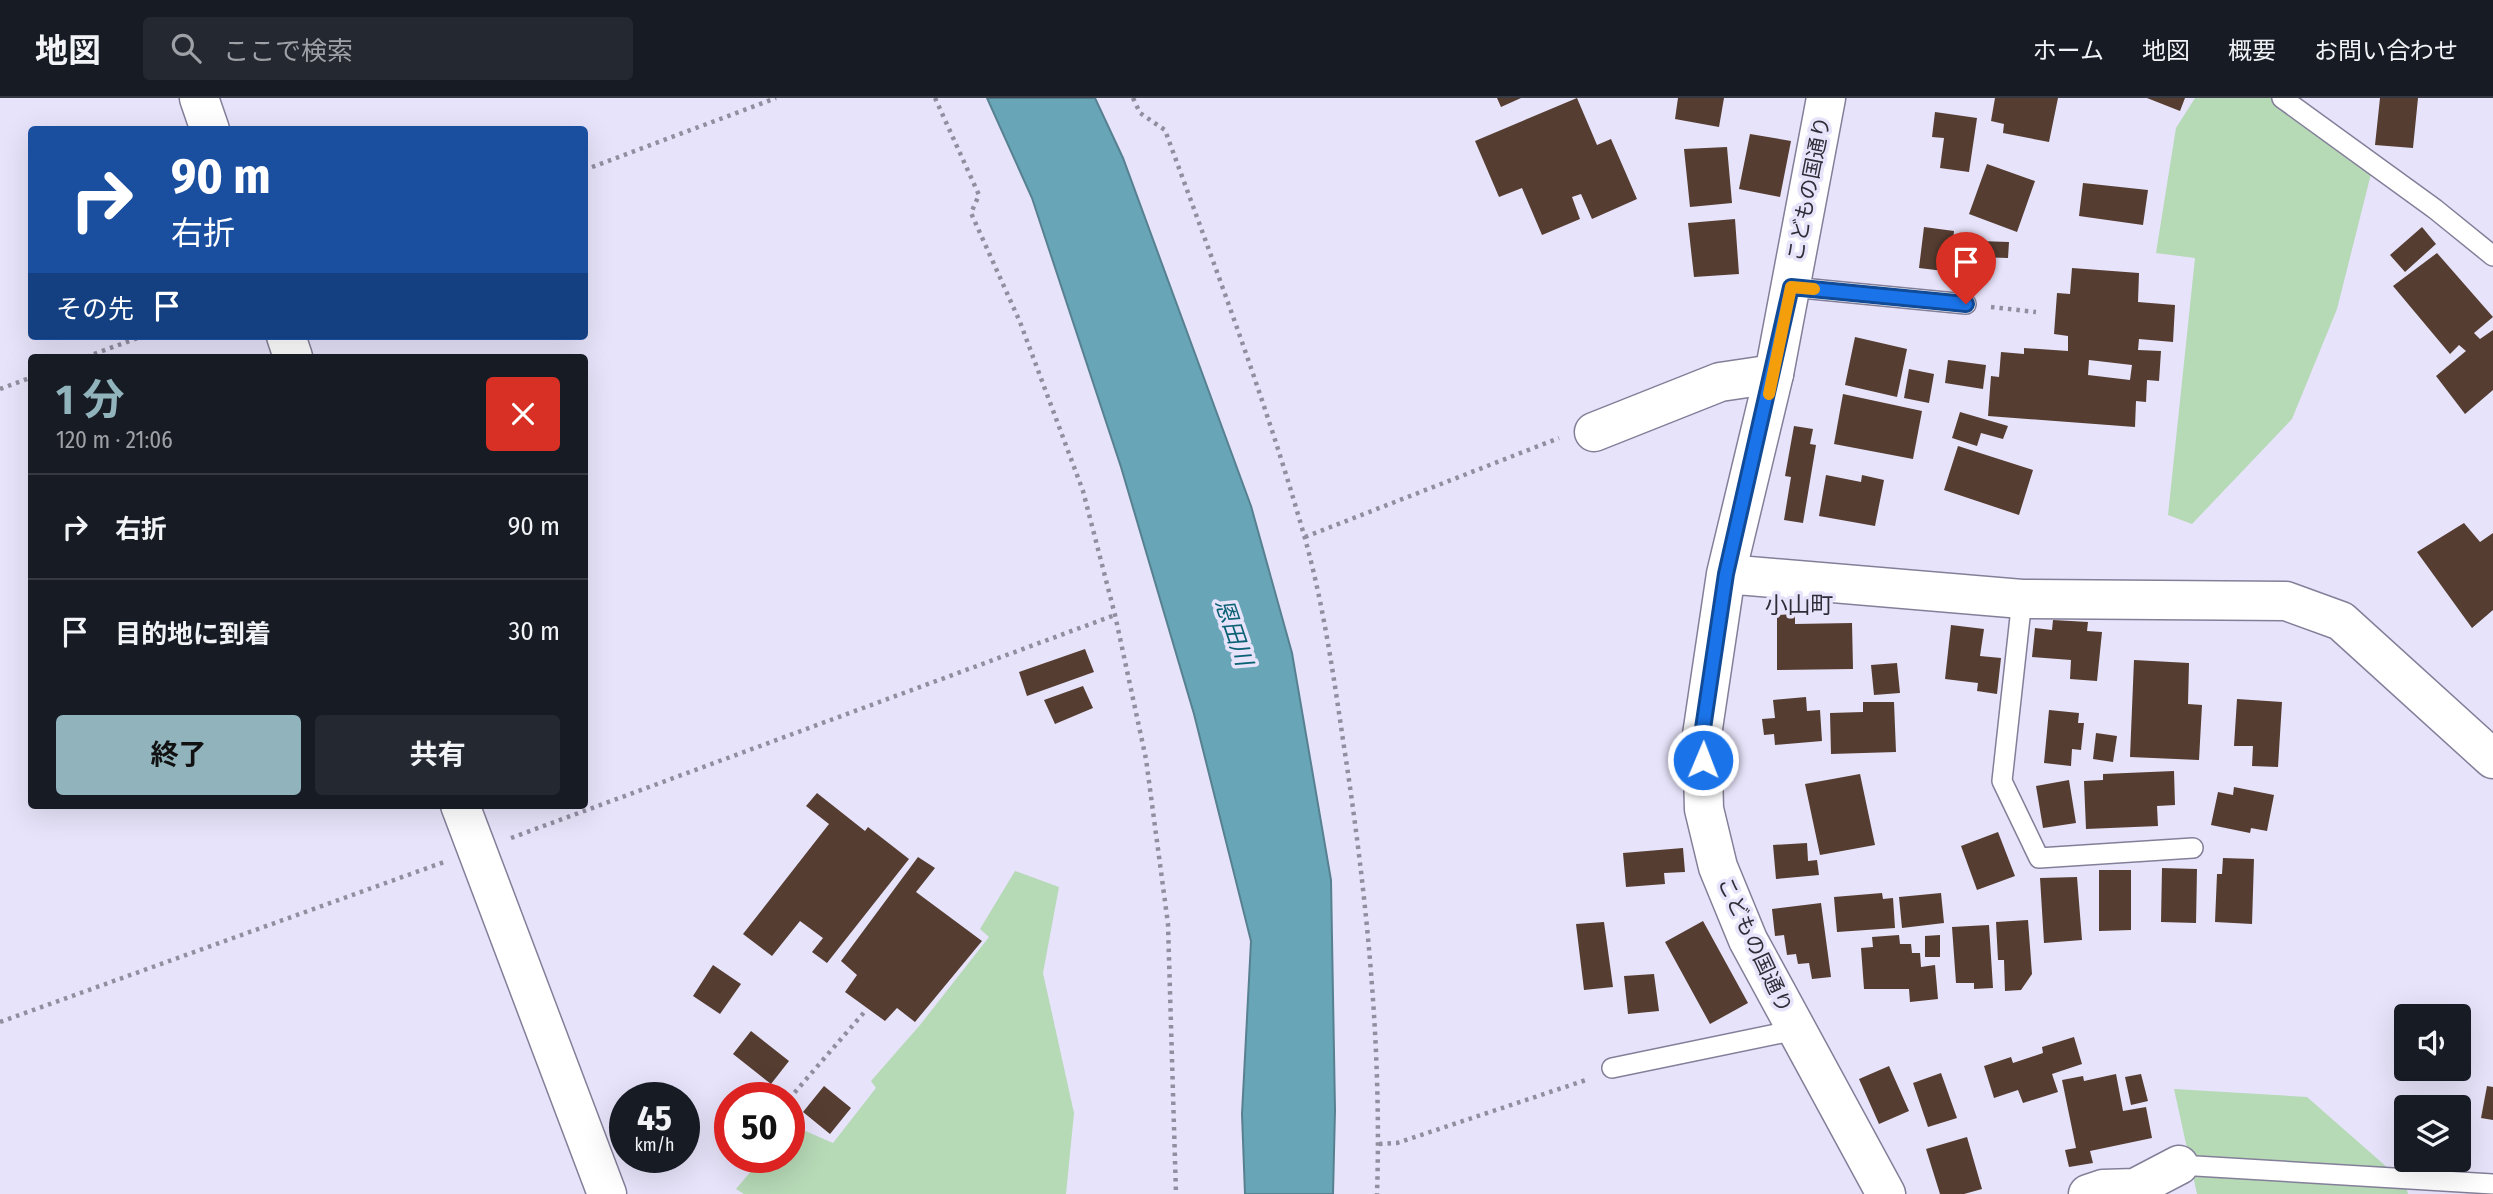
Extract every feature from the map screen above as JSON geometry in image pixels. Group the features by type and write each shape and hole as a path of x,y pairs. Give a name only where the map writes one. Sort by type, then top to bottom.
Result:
{"street":[{"path":"199,98 209,126"},
{"name":"こどもの国通り","path":"1826,98 1774,374 1726,574 1702,735 1704,808 1718,867 1748,940 1886,1194"},
{"path":"1594,432 1720,382 1774,374"},
{"path":"1726,574 2022,599 2286,601 2342,621 2493,759"},
{"path":"461,809 607,1194"},
{"path":"2088,1194 2103,1189 2135,1188 2179,1165"}],"lane":[{"path":"2282,98 2435,209 2493,256"},
{"path":"1791,287 1966,304"},
{"path":"2022,599 2002,781 2039,858 2193,848"},
{"path":"1612,1068 1796,1030"},
{"path":"2179,1165 2493,1184"}],"path":[{"path":"588,168 775,98"},
{"path":"935,98 979,195 971,213 1020,323 1083,491 1115,615 1146,759 1168,924 1176,1194"},
{"path":"1133,98 1140,113 1165,130 1247,352 1305,537 1333,670 1363,877 1379,1144 1377,1194"},
{"path":"1966,304 2036,312"},
{"path":"94,354 132,340"},
{"path":"0,389 28,378"},
{"path":"1305,537 1556,438 1594,432"},
{"path":"0,1022 477,851 1115,615"},
{"path":"804,1082 867,1009"},
{"path":"1379,1144 1396,1143 1592,1078 1612,1068"}],"green space":[{"path":"2195,98 2278,98 2373,166 2337,309 2292,419 2192,524 2168,515 2195,258 2156,253 2176,128"},
{"path":"1015,871 1059,887 1043,973 1074,1113 1066,1194 744,1194 736,1189 750,1173 805,1173 805,1131 833,1143 876,1088 871,1081 920,1025 989,937 980,929"},
{"path":"2174,1089 2307,1097 2405,1183 2408,1194 2197,1194"}],"water":[{"name":"恩田川","path":"987,98 1095,98 1123,158 1251,506 1292,653 1331,880 1335,1110 1333,1194 1245,1194 1242,1114 1251,941 1194,714 1121,467 1032,198"}],"building":[{"path":"1497,98 1521,98 1501,107"},
{"path":"1577,98 1597,145 1611,139 1637,199 1592,219 1581,194 1572,197 1580,219 1542,235 1522,188 1499,197 1475,141"},
{"path":"1678,98 1724,98 1719,127 1675,119"},
{"path":"1995,98 2058,98 2049,142 2003,133 2004,124 1991,121"},
{"path":"2147,98 2185,98 2180,111"},
{"path":"2380,98 2418,98 2413,148 2375,145"},
{"path":"1935,112 1977,118 1969,172 1940,168 1944,138 1932,137"},
{"path":"1750,134 1791,141 1780,197 1739,189"},
{"path":"1727,147 1732,203 1690,207 1684,149"},
{"path":"1987,164 2035,181 2017,232 1969,214"},
{"path":"2083,183 2148,190 2143,225 2079,216"},
{"path":"1735,219 1739,274 1694,277 1688,223"},
{"path":"1924,227 1954,231 1953,240 1965,241 1961,273 1919,268"},
{"path":"2422,227 2436,244 2405,272 2390,255"},
{"path":"1979,241 2009,242 2008,258 1978,257"},
{"path":"2437,253 2493,317 2474,333 2480,339 2493,330 2493,390 2465,414 2436,376 2466,351 2459,345 2450,354 2393,286"},
{"path":"2072,268 2139,273 2138,302 2175,305 2173,342 2139,339 2138,350 2161,351 2159,381 2147,380 2146,402 2136,401 2135,427 1988,416 1991,376 1999,377 2001,352 2024,354 2024,348 2068,351 2068,336 2054,334 2057,293 2070,294","holes":["2089,360 2132,365 2130,380 2088,375"]},
{"path":"1855,337 1907,349 1897,397 1845,385"},
{"path":"1948,360 1986,365 1983,389 1945,383"},
{"path":"1909,369 1934,374 1929,403 1904,398"},
{"path":"1843,394 1922,411 1913,459 1834,444"},
{"path":"1960,412 2008,426 2003,439 1981,433 1977,446 1952,438"},
{"path":"1794,426 1813,429 1810,444 1816,445 1803,523 1784,520 1791,477 1785,476"},
{"path":"1958,446 2033,470 2019,515 1944,490"},
{"path":"1826,475 1861,482 1862,475 1884,480 1875,526 1819,516"},
{"path":"2464,523 2480,542 2493,533 2493,610 2472,628 2417,552"},
{"path":"1795,614 1795,624 1852,623 1853,669 1777,670 1777,615"},
{"path":"2053,620 2088,622 2087,631 2102,632 2097,681 2070,679 2071,660 2032,657 2035,628 2052,630"},
{"path":"1951,625 1984,629 1980,656 2001,658 1997,694 1977,691 1978,683 1945,679"},
{"path":"1085,649 1094,672 1027,696 1019,672"},
{"path":"2134,660 2189,663 2188,704 2202,705 2199,760 2130,757"},
{"path":"1897,663 1900,693 1874,695 1871,665"},
{"path":"1083,686 1093,708 1055,724 1044,700"},
{"path":"1806,697 1807,711 1820,710 1822,741 1775,745 1774,734 1764,735 1762,719 1775,718 1773,700"},
{"path":"2237,699 2282,702 2278,767 2252,766 2253,746 2234,746"},
{"path":"1863,702 1894,702 1896,752 1831,754 1830,713 1863,712"},
{"path":"2049,710 2079,713 2078,723 2084,723 2081,750 2072,749 2071,766 2044,763"},
{"path":"2096,733 2117,736 2113,762 2093,759"},
{"path":"2174,771 2175,805 2157,806 2158,826 2086,829 2084,781 2103,780 2103,774"},
{"path":"1860,774 1875,845 1820,855 1805,784"},
{"path":"2069,780 2076,823 2043,828 2036,786"},
{"path":"2234,787 2274,795 2267,831 2251,828 2250,833 2211,825 2218,792 2233,795"},
{"path":"817,793 865,831 868,827 909,859 827,963 812,952 823,938 800,921 772,956 743,934 829,824 806,806"},
{"path":"1998,832 2015,876 1977,890 1961,846"},
{"path":"1807,843 1808,861 1817,860 1819,875 1776,879 1773,845"},
{"path":"1683,848 1685,872 1664,873 1665,884 1626,887 1623,853"},
{"path":"918,857 935,868 916,892 982,941 915,1022 897,1008 885,1021 845,992 857,975 841,961"},
{"path":"2223,858 2254,859 2252,924 2215,922 2217,874 2222,874"},
{"path":"2162,868 2197,869 2196,923 2161,922"},
{"path":"2099,870 2131,870 2131,930 2099,931"},
{"path":"2077,877 2082,940 2044,943 2040,878"},
{"path":"1882,893 1883,899 1893,898 1895,928 1837,932 1834,897"},
{"path":"1941,893 1944,923 1902,928 1899,897"},
{"path":"1821,903 1831,977 1812,979 1809,963 1798,964 1796,954 1787,955 1784,935 1775,936 1772,909"},
{"path":"2028,920 2032,974 2021,990 2005,991 2004,960 1998,960 1996,922"},
{"path":"1703,921 1748,1003 1710,1024 1665,942"},
{"path":"1604,922 1613,987 1584,990 1576,924"},
{"path":"1989,925 1993,988 1974,989 1974,983 1956,983 1952,927"},
{"path":"1899,935 1900,944 1911,944 1912,953 1920,953 1921,967 1935,965 1938,999 1910,1002 1909,989 1864,989 1861,948 1873,947 1872,937"},
{"path":"1940,935 1940,957 1925,957 1925,936"},
{"path":"713,965 741,984 720,1014 693,996"},
{"path":"1654,974 1659,1011 1628,1014 1624,976"},
{"path":"751,1031 789,1061 773,1082 768,1082 733,1054"},
{"path":"2074,1037 2082,1064 2052,1074 2058,1092 2023,1103 2018,1090 1994,1098 1984,1066 2011,1057 2013,1063 2043,1053 2042,1047"},
{"path":"1889,1066 1909,1111 1879,1124 1859,1079"},
{"path":"1941,1073 1957,1118 1928,1127 1913,1083"},
{"path":"2116,1074 2123,1111 2146,1107 2152,1138 2090,1151 2093,1163 2069,1167 2065,1150 2076,1148 2062,1080 2083,1076 2084,1081"},
{"path":"2141,1074 2148,1101 2131,1105 2125,1077"},
{"path":"824,1086 851,1108 830,1134 805,1114 805,1110"},
{"path":"2487,1086 2493,1087 2493,1120 2481,1118"},
{"path":"1967,1137 1982,1189 1964,1194 1940,1194 1926,1149"}],"slow traffic":[{"path":"1769,394 1791,287 1814,289"}],"district":[{"name":"小山町","path":"1799,605"}],"route":[{"path":"1703,760 1702,735 1726,574 1774,374 1791,287 1966,304"}]}
